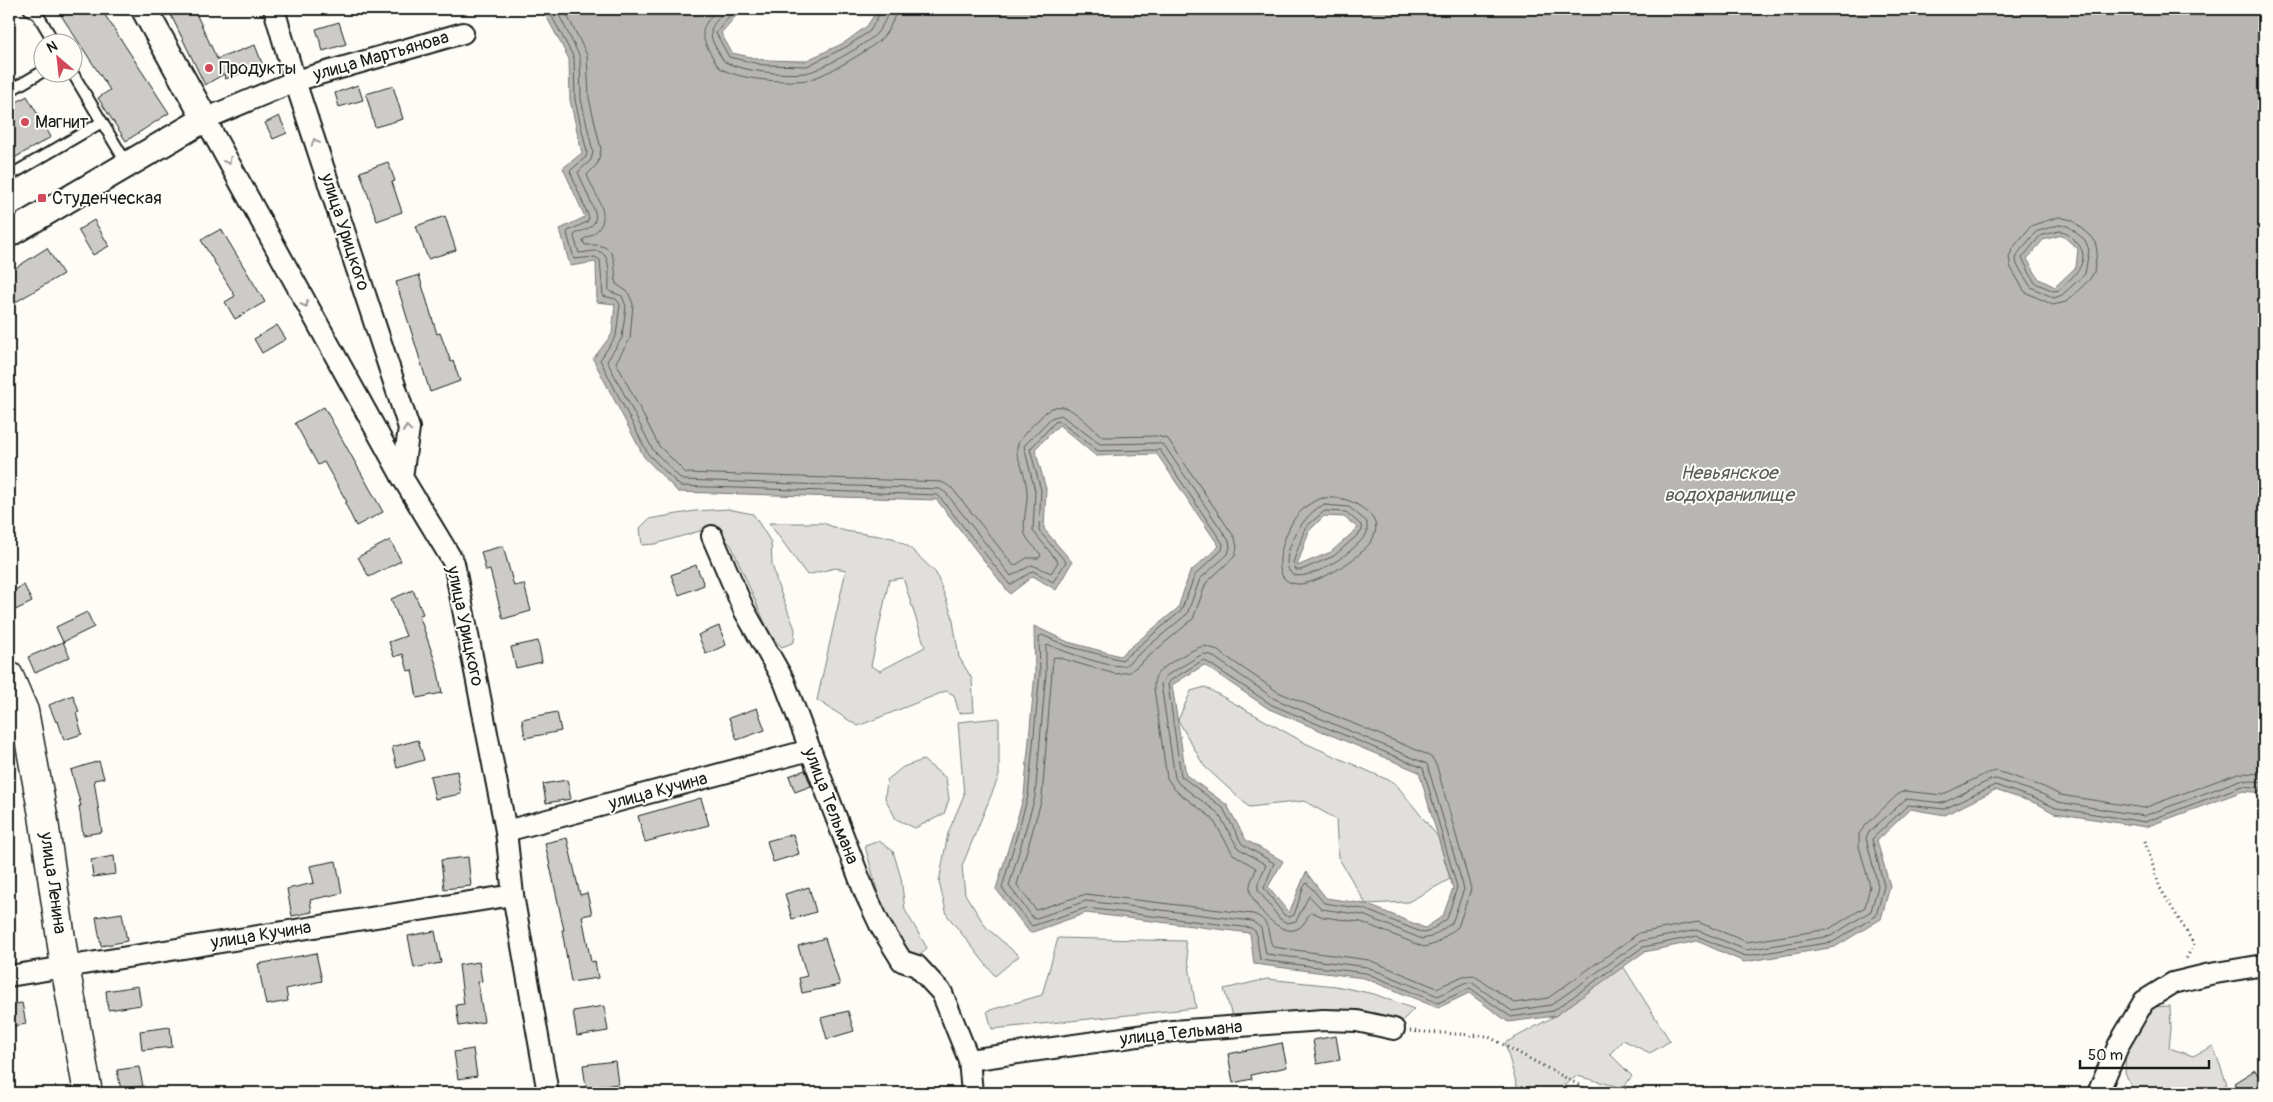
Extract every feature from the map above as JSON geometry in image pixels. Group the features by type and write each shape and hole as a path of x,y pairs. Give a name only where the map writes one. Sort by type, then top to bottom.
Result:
{"main road":[{"name":"улица Ленина","path":"9,676 24,711 43,815 65,966 88,1093"}],"street":[{"path":"144,9 402,477"},
{"name":"улица Урицкого","path":"274,9 295,81 409,428 402,477 454,562 506,831 513,895 548,1093"},
{"name":"улица Мартьянова","path":"9,234 204,118 295,81 463,33"},
{"name":"улица Тельмана","path":"712,536 744,610 784,682 864,894 902,961 917,966 942,993 969,1060 972,1093"},
{"name":"улица Кучина","path":"506,831 810,750"},
{"name":"улица Кучина","path":"9,976 513,895"},
{"path":"2098,1093 2119,1044 2144,1001 2173,983 2210,974 2264,965"},
{"name":"улица Тельмана","path":"969,1060 1173,1031 1295,1022 1358,1020 1394,1030"}],"lane":[{"path":"29,9 38,15 48,32"},
{"path":"9,91 32,78"},
{"path":"78,82 127,164"},
{"path":"9,176 102,122"}],"path":[{"path":"2144,841 2160,888 2194,944 2173,983"},
{"path":"1394,1030 1487,1036 1594,1093"}],"shaded area":[{"path":"728,509 753,514 771,542 772,564 778,586 795,629 794,642 782,647 771,637 731,545 717,532 703,530 655,544 642,545 640,528 649,519 695,511"},
{"path":"769,523 823,523 845,531 893,538 909,547 936,573 952,615 959,657 972,679 974,712 959,713 954,695 946,691 858,726 817,700 846,570 835,568 807,575","holes":["903,578 925,647 880,671 871,666 889,580"]},
{"path":"1205,687 1307,744 1395,783 1438,837 1450,879 1408,902 1366,904 1338,857 1336,819 1304,801 1249,807 1204,766 1178,720 1191,691"},
{"path":"999,718 999,776 962,866 965,894 986,927 1019,956 995,976 947,915 939,882 948,833 964,795 958,722"},
{"path":"923,760 946,778 949,799 944,814 915,828 896,819 885,798 887,780 903,767"},
{"path":"879,841 893,851 901,878 905,910 927,948 914,963 883,912 865,846"},
{"path":"1058,938 1185,941 1196,1008 992,1029 987,1011 1042,995"},
{"path":"1623,966 1670,1041 1650,1053 1623,1040 1610,1054 1632,1076 1623,1088 1577,1076 1561,1088 1543,1094 1517,1086 1505,1043 1555,1016"},
{"path":"1267,979 1336,986 1374,994 1414,1009 1402,1021 1338,1009 1232,1016 1224,989"},
{"path":"2170,1006 2171,1029 2169,1048 2193,1056 2213,1046 2227,1084 2209,1093 2134,1093 2125,1072 2126,1041 2149,1007"}],"water":[{"name":"Невьянское водохранилище","path":"537,9 742,9 721,33 732,53 764,60 805,61 844,43 867,26 878,9 2264,9 2264,793 2243,791 2146,827 2054,813 2038,804 1995,790 1945,815 1910,809 1877,841 1890,886 1881,919 1835,947 1744,962 1697,941 1644,952 1555,1016 1508,1022 1469,993 1438,1008 1364,978 1254,964 1250,933 1086,913 1030,933 996,889 1024,796 1035,672 1034,626 1068,642 1120,656 1178,608 1190,572 1219,546 1157,454 1096,456 1059,425 1035,449 1046,489 1044,529 1072,562 1056,590 1033,576 1010,594 937,500 678,492 644,457 593,359 612,334 615,304 597,302 596,262 570,266 560,229 585,217 563,168 582,153 570,100 569,59 544,12","holes":["2062,235 2078,249 2076,267 2055,287 2039,279 2027,259 2043,240","1324,516 1344,517 1358,528 1331,552 1297,566 1309,531","1204,665 1269,709 1419,772 1453,888 1443,916 1425,928 1366,904 1326,898 1306,872 1289,913 1268,887 1283,861 1246,840 1227,805 1186,775 1172,685"]}],"building":[{"path":"57,9 101,9 169,113 126,141 98,98 110,90 82,47 82,32 72,32"},
{"path":"168,9 194,9 217,59 255,45 263,66 225,79 224,74 205,85"},
{"path":"339,22 346,44 323,51 316,29"},
{"path":"358,85 363,100 339,107 335,93"},
{"path":"393,86 403,119 375,127 366,94"},
{"name":"Магнит","path":"27,96 51,137 9,161 9,107"},
{"path":"279,116 287,133 273,139 265,123"},
{"path":"388,162 395,181 392,182 402,212 377,221 360,172"},
{"path":"445,216 456,250 428,259 416,226"},
{"path":"94,220 109,246 93,255 78,230"},
{"path":"221,229 265,302 235,319 225,302 235,296 201,240"},
{"path":"47,248 63,274 9,306 9,272"},
{"path":"419,275 437,334 440,333 460,381 430,392 396,282"},
{"path":"277,325 286,339 262,353 254,339"},
{"path":"324,407 383,512 356,526 345,503 347,502 324,462 318,465 295,423"},
{"path":"390,540 401,561 369,577 358,557"},
{"path":"503,546 514,586 524,584 531,611 503,619 490,570 486,571 481,552"},
{"path":"696,565 704,585 679,595 671,575"},
{"path":"24,585 32,602 9,613 9,593"},
{"path":"413,590 423,614 419,615 437,667 442,693 417,698 412,670 408,671 403,654 394,657 389,642 406,636 391,599"},
{"path":"87,612 94,627 63,642 56,627"},
{"path":"719,626 726,645 706,654 698,635"},
{"path":"538,641 542,662 516,668 511,647"},
{"path":"63,642 70,657 35,673 28,657"},
{"path":"73,695 79,712 76,713 82,734 64,740 58,721 56,722 49,705"},
{"path":"757,708 765,730 737,740 729,718"},
{"path":"557,712 561,731 525,738 522,719"},
{"path":"418,740 424,760 397,768 392,747"},
{"path":"99,761 104,778 94,780 102,832 83,835 79,806 81,806 71,770"},
{"path":"805,770 811,786 795,792 789,776"},
{"path":"457,771 461,794 435,799 430,776"},
{"path":"567,780 571,799 546,803 543,784"},
{"path":"701,798 709,825 645,842 638,816"},
{"path":"793,834 799,854 773,862 767,841"},
{"path":"567,838 580,895 587,893 592,914 582,916 591,962 595,961 598,978 571,982 562,930 564,930 545,843"},
{"path":"114,856 116,874 93,877 91,860"},
{"path":"468,857 471,886 444,889 441,860"},
{"path":"336,861 342,893 310,900 312,912 292,916 287,889 314,883 310,866"},
{"path":"809,887 816,912 792,919 785,894"},
{"path":"122,913 127,941 101,946 96,917"},
{"path":"435,931 441,963 414,968 408,936"},
{"path":"825,938 840,985 802,993 799,978 807,976 798,946"},
{"path":"316,953 322,981 286,989 288,1001 266,1005 258,964"},
{"path":"479,962 482,981 478,982 484,1022 459,1026 456,1005 464,1004 459,965"},
{"path":"138,986 141,1005 108,1010 106,991"},
{"path":"22,1003 26,1024 9,1027 9,1005"},
{"path":"604,1006 608,1031 577,1036 573,1011"},
{"path":"848,1011 854,1031 827,1039 821,1018"},
{"path":"170,1027 172,1047 142,1050 140,1031"},
{"path":"1336,1036 1340,1060 1317,1064 1313,1040"},
{"path":"1282,1043 1287,1067 1251,1075 1252,1079 1233,1083 1228,1054"},
{"path":"473,1049 477,1076 458,1079 454,1052"},
{"path":"615,1061 618,1084 586,1088 583,1065"},
{"path":"139,1067 143,1086 121,1090 117,1070"},
{"path":"2255,1070 2259,1077 2264,1074 2264,1093 2240,1093 2234,1083"}],"place":[{"name":"Продукты","path":"209,68"},
{"name":"Магнит","path":"25,122"},
{"name":"Студенческая","path":"42,198"}]}
